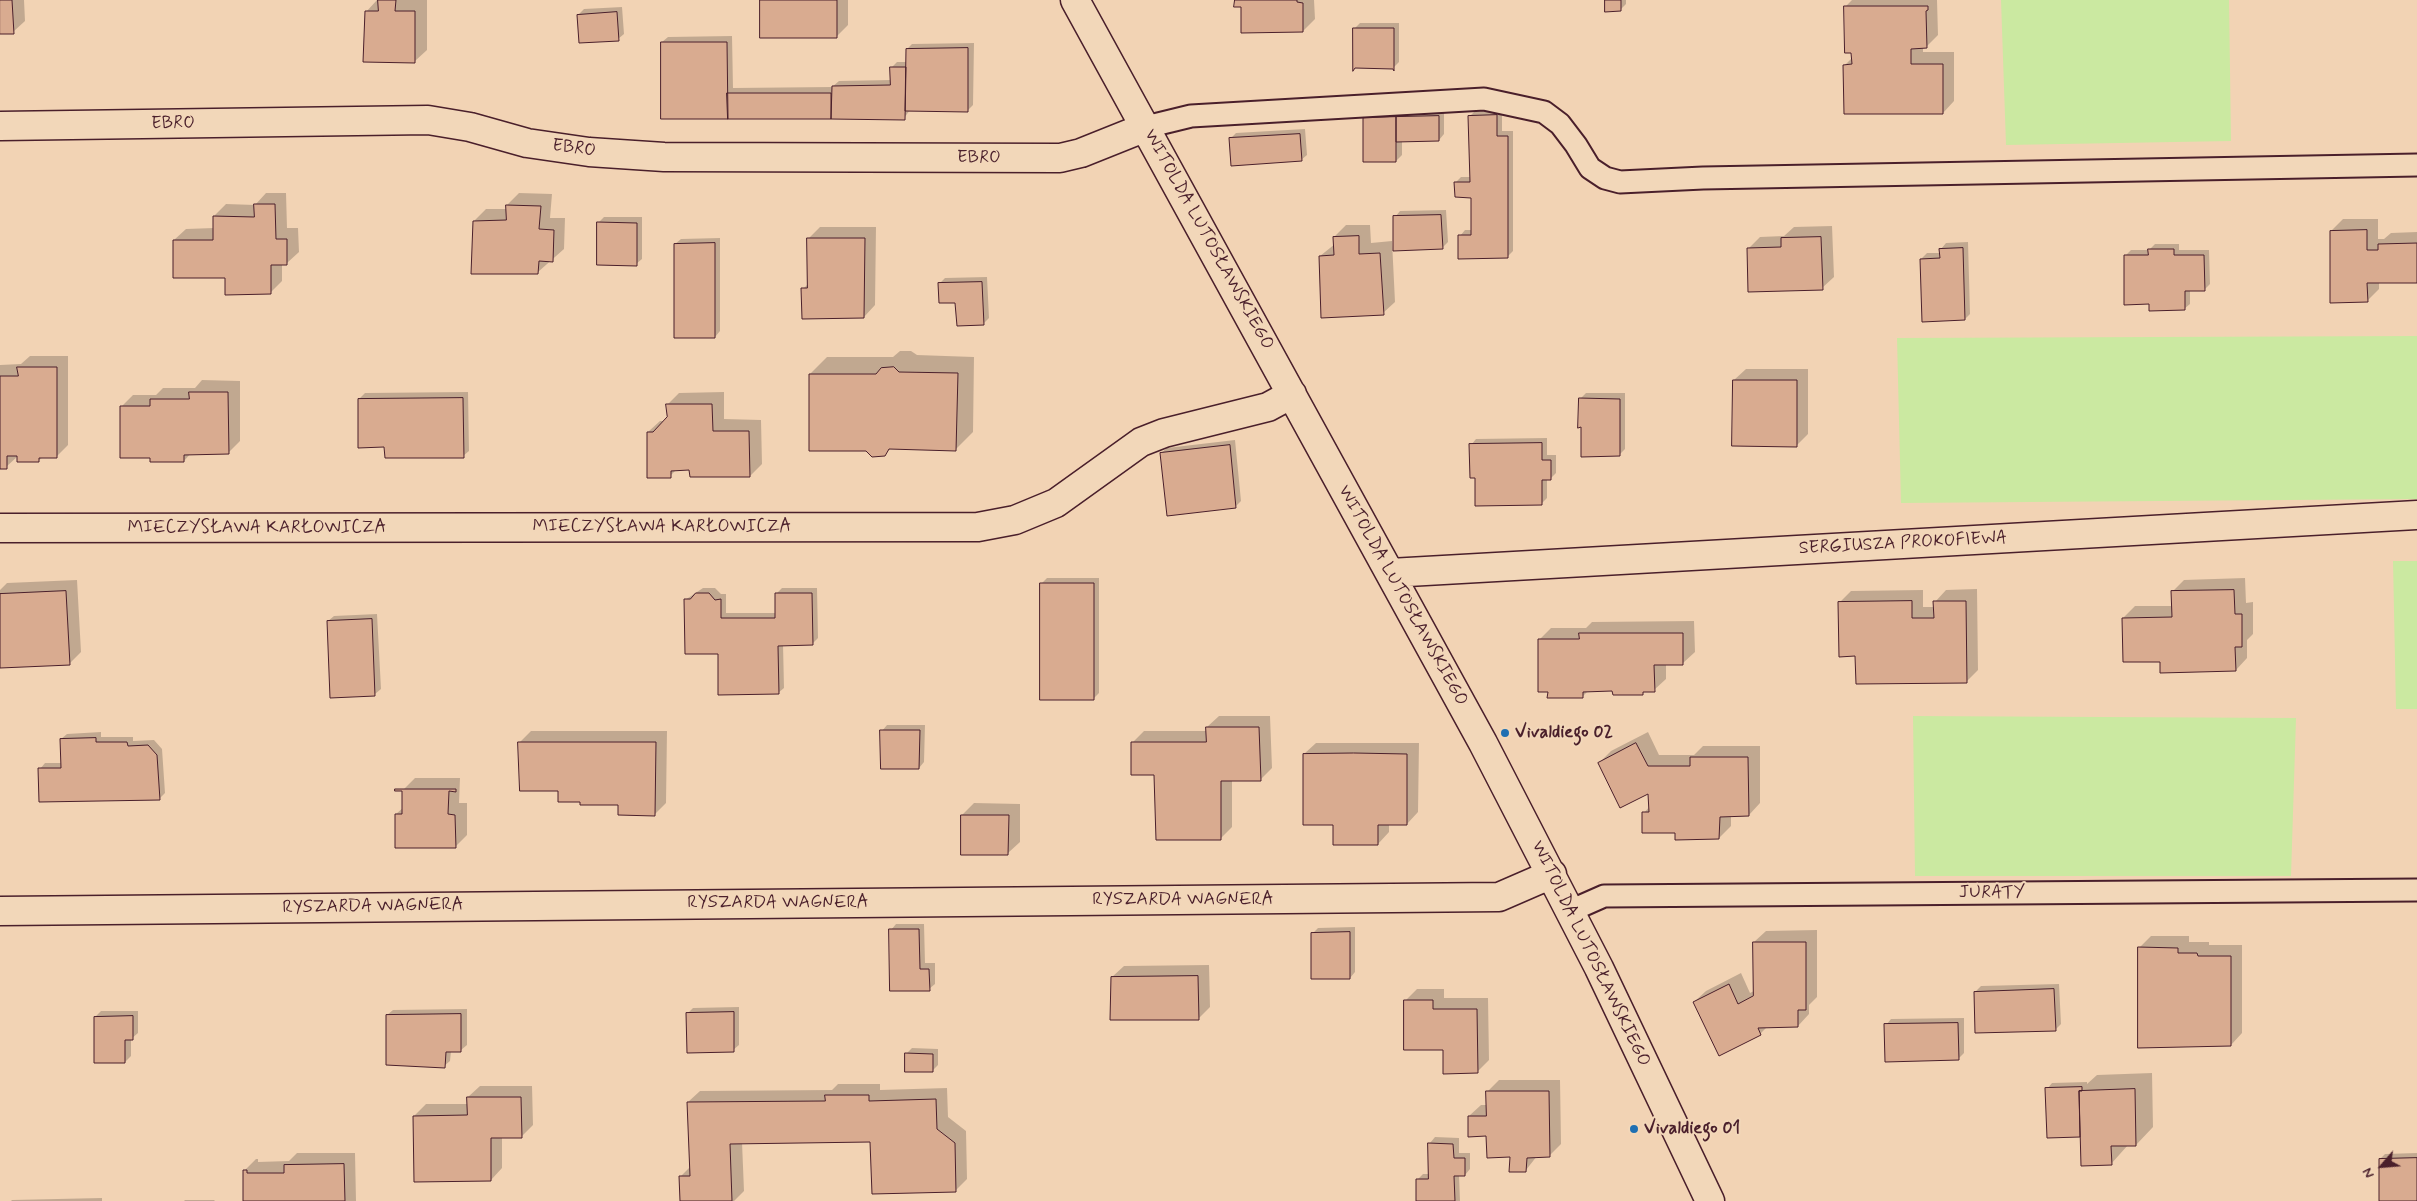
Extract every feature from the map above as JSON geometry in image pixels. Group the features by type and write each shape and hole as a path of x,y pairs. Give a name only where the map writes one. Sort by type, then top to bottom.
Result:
{"street":[{"name":"WITOLDA LUTOSŁAWSKIEGO","path":"1075,0 1484,743 1552,874 1710,1201"},
{"name":"EBRO","path":"0,126 428,120 470,127 527,143 589,152 664,157 1020,158 1060,158 1081,153 1146,127"},
{"name":"MIECZYSŁAWA KARŁOWICZA","path":"0,528 978,527 1015,520 1056,503 1141,442 1164,433 1268,407 1292,394"},
{"name":"SERGIUSZA PROKOFIEWA","path":"1390,573 2417,516"},
{"name":"RYSZARDA WAGNERA","path":"0,911 1500,897 1552,874"}],"lane":[{"path":"1146,127 1191,116 1484,99 1544,112 1560,124 1590,168 1605,178 1620,182 1713,178 2417,165"},
{"name":"JURATY","path":"1570,911 1604,896 2417,890"}],"green space":[{"path":"2001,0 2229,0 2231,141 2006,145"},
{"path":"2417,336 2417,499 1901,503 1897,338"},
{"path":"2393,561 2417,561 2417,709 2396,709"},
{"path":"1913,716 2296,718 2291,876 1915,876"}],"building":[{"path":"0,0 12,0 14,34 0,34"},
{"path":"378,0 396,0 395,11 415,11 415,63 363,62 365,11 378,11"},
{"path":"760,0 837,0 837,38 760,38"},
{"path":"1235,0 1297,0 1297,2 1303,3 1303,32 1241,33 1241,7 1234,7"},
{"path":"1605,0 1621,0 1621,11 1605,12"},
{"path":"1844,6 1928,6 1926,11 1927,48 1911,49 1911,64 1943,64 1943,114 1844,114 1843,65 1852,64 1851,53 1845,53"},
{"path":"617,12 619,41 579,43 577,15"},
{"path":"1353,28 1394,28 1394,71 1393,69 1355,68 1353,71"},
{"path":"661,42 727,42 728,119 661,119"},
{"path":"968,48 968,112 905,111 906,49"},
{"path":"890,67 906,67 905,120 831,119 832,86 890,85"},
{"path":"727,93 831,93 831,119 728,119"},
{"path":"1497,115 1497,136 1508,136 1508,258 1458,259 1458,235 1471,235 1471,198 1455,197 1454,182 1470,182 1468,116"},
{"path":"1439,116 1439,141 1396,142 1396,117"},
{"path":"1396,117 1396,162 1363,162 1363,118"},
{"path":"1300,134 1302,161 1231,166 1229,138"},
{"path":"254,204 275,204 276,239 287,239 287,265 271,265 271,294 225,295 225,278 173,278 173,240 213,240 213,216 254,217"},
{"path":"506,205 541,206 539,229 554,230 553,262 539,261 538,274 471,274 473,221 506,220"},
{"path":"1441,215 1443,249 1393,251 1393,216"},
{"path":"597,222 637,223 637,266 597,265"},
{"path":"2367,230 2367,250 2378,250 2378,244 2417,243 2417,283 2367,283 2368,302 2330,303 2330,231"},
{"path":"1359,236 1359,254 1380,253 1384,315 1321,318 1319,256 1334,255 1333,237"},
{"path":"1821,237 1823,290 1748,292 1747,248 1781,247 1781,238"},
{"path":"807,238 865,238 864,318 802,319 801,288 807,288"},
{"path":"715,243 715,338 674,338 674,244"},
{"path":"1963,248 1965,320 1922,322 1920,259 1940,258 1939,249"},
{"path":"2148,249 2174,249 2174,255 2204,255 2205,291 2185,291 2185,310 2149,311 2149,304 2124,305 2124,255 2148,255"},
{"path":"982,282 984,325 957,326 955,303 939,303 938,283"},
{"path":"17,367 57,367 57,458 39,458 39,462 17,462 17,456 7,456 7,469 0,469 0,376 18,376"},
{"path":"894,367 899,372 958,373 956,451 889,449 885,456 872,457 866,451 809,451 809,374 876,374 881,368"},
{"path":"1733,380 1797,380 1797,447 1732,446"},
{"path":"189,392 228,392 229,454 184,455 184,462 150,462 150,458 120,458 120,406 150,406 150,399 189,399"},
{"path":"463,398 464,458 385,458 384,447 358,448 358,399"},
{"path":"1579,398 1620,399 1620,456 1581,457 1581,427 1578,428"},
{"path":"666,404 712,404 713,431 749,431 750,477 690,477 689,470 671,471 671,478 647,478 647,432 653,432 667,417"},
{"path":"1542,443 1542,460 1551,460 1551,480 1542,480 1542,505 1475,506 1475,478 1470,478 1469,444"},
{"path":"1230,445 1236,508 1167,516 1160,453"},
{"path":"1040,583 1094,583 1094,700 1040,700"},
{"path":"2234,590 2235,614 2242,614 2242,647 2235,647 2236,671 2160,673 2160,662 2123,662 2122,618 2172,617 2171,591"},
{"path":"66,591 70,665 0,668 0,594"},
{"path":"696,593 709,593 715,600 721,599 721,618 775,618 775,593 812,593 813,645 778,646 779,694 718,695 718,654 685,654 684,599 690,599"},
{"path":"1912,601 1912,618 1934,618 1933,601 1966,601 1967,683 1856,684 1855,656 1839,657 1838,602"},
{"path":"372,619 375,696 330,698 327,621"},
{"path":"1579,633 1683,633 1683,665 1654,665 1655,692 1643,692 1643,695 1613,695 1612,691 1583,692 1583,698 1547,698 1548,692 1538,692 1538,639 1579,639"},
{"path":"1206,727 1259,727 1261,781 1221,781 1221,840 1156,840 1154,775 1131,775 1131,742 1206,742"},
{"path":"880,730 920,730 919,769 881,769"},
{"path":"96,738 96,742 127,742 128,746 148,745 157,755 160,800 39,802 38,768 61,768 60,739"},
{"path":"518,742 656,742 655,816 618,815 618,805 580,805 580,802 558,802 558,791 520,791"},
{"path":"1636,743 1648,766 1690,766 1690,757 1748,757 1749,816 1720,817 1719,839 1675,840 1675,833 1642,833 1642,812 1649,812 1648,794 1620,808 1598,763"},
{"path":"1303,754 1407,754 1407,825 1378,825 1378,845 1333,845 1333,825 1303,825"},
{"path":"395,789 456,789 456,792 449,791 448,814 455,815 456,848 395,848 395,814 402,814 402,791 395,791"},
{"path":"961,815 1009,815 1008,855 961,855"},
{"path":"889,929 919,929 920,969 929,969 930,991 890,991"},
{"path":"1350,932 1350,979 1311,979 1311,933"},
{"path":"1753,942 1806,942 1806,1010 1798,1010 1798,1027 1758,1028 1761,1035 1719,1056 1693,1002 1729,984 1738,1004 1753,996"},
{"path":"2138,947 2178,948 2178,953 2197,953 2198,956 2231,956 2231,1046 2138,1048"},
{"path":"1198,976 1199,1020 1110,1020 1111,977"},
{"path":"2054,989 2056,1031 1975,1033 1974,992"},
{"path":"1404,1000 1433,1000 1433,1009 1477,1009 1478,1073 1443,1074 1443,1050 1404,1050"},
{"path":"734,1012 734,1052 687,1053 686,1013"},
{"path":"461,1014 461,1052 446,1052 445,1068 386,1065 386,1015"},
{"path":"133,1016 133,1040 125,1040 125,1063 94,1063 94,1017"},
{"path":"1958,1023 1959,1060 1885,1062 1884,1024"},
{"path":"905,1053 933,1054 933,1072 905,1072"},
{"path":"2082,1087 2082,1091 2079,1091 2080,1137 2047,1138 2045,1088"},
{"path":"2135,1089 2136,1146 2111,1146 2112,1165 2081,1166 2079,1091"},
{"path":"1486,1091 1549,1091 1550,1157 1527,1158 1526,1172 1509,1172 1510,1157 1487,1158 1486,1136 1468,1137 1468,1116 1486,1116"},
{"path":"825,1095 869,1095 869,1101 936,1099 937,1129 955,1143 956,1192 872,1194 870,1142 730,1144 732,1201 680,1201 679,1176 690,1176 687,1102 825,1101"},
{"path":"467,1097 521,1097 522,1138 491,1138 491,1181 414,1182 413,1116 467,1115"},
{"path":"1428,1143 1453,1144 1454,1158 1465,1158 1465,1176 1454,1176 1455,1201 1416,1201 1416,1179 1428,1179"},
{"path":"2417,1158 2417,1201 2379,1201 2379,1159"},
{"path":"344,1164 345,1201 243,1201 243,1170 247,1170 247,1173 284,1173 284,1165"}],"place":[{"name":"Vivaldiego 02","path":"1505,733"},
{"name":"Vivaldiego 01","path":"1634,1129"}]}
